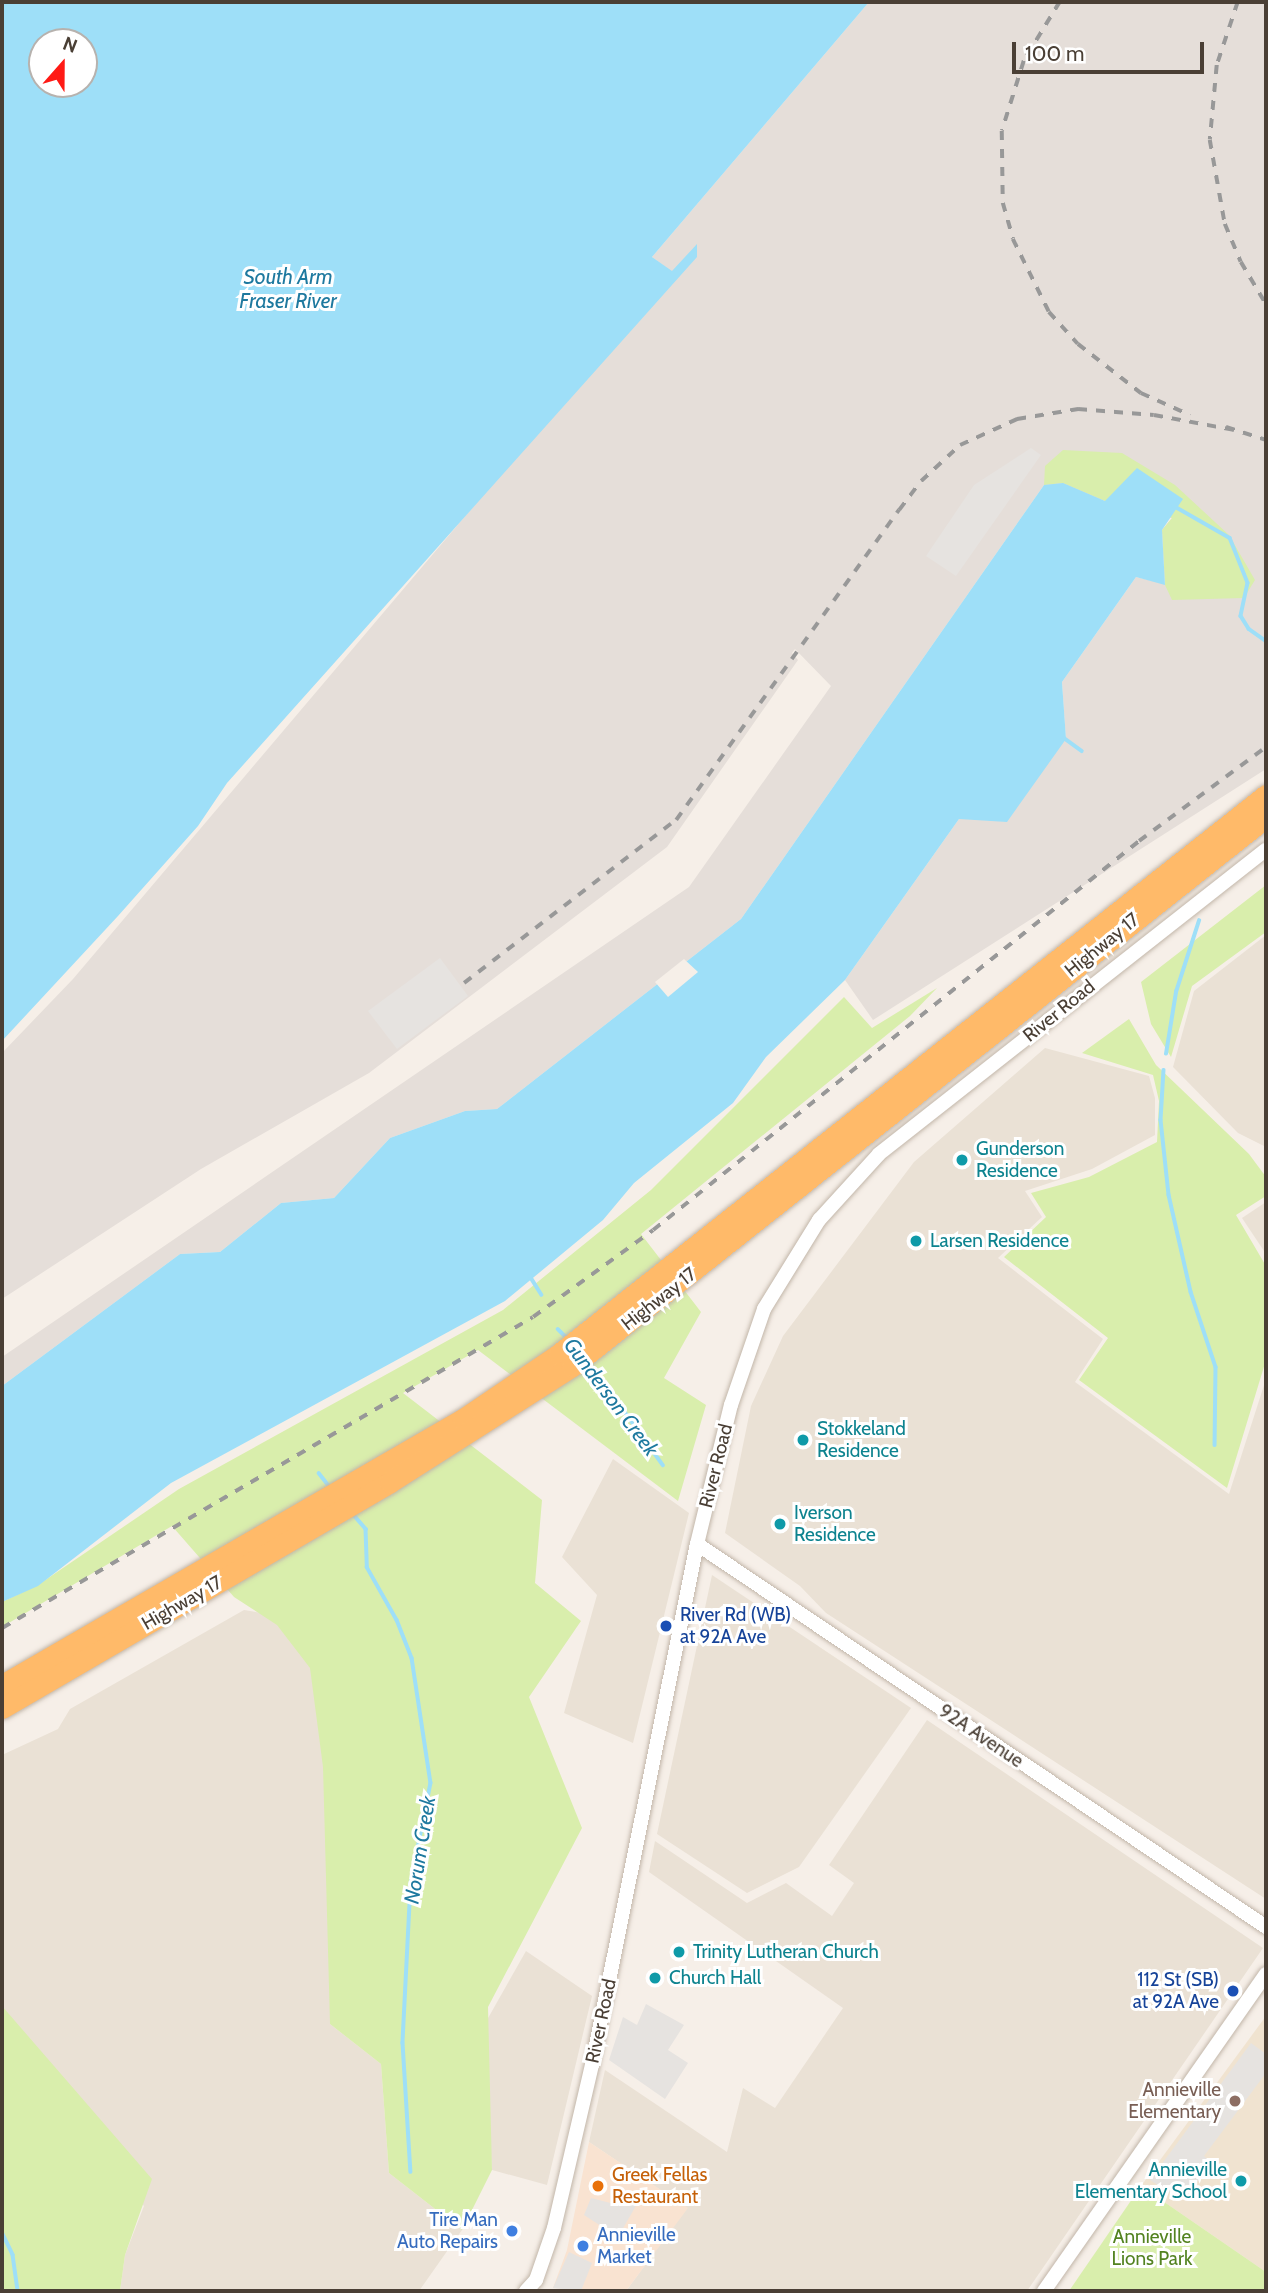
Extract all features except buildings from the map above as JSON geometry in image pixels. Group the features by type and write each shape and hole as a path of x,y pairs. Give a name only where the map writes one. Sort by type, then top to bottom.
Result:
{"highway":[{"name":"Highway 17","path":"594,1339 1266,795"},
{"name":"Highway 17","path":"2,1708 385,1475 566,1360 1266,817"},
{"name":"Highway 17","path":"2,1685 304,1522"}],"street":[{"name":"River Road","path":"526,2291 536,2280 545,2259 592,2065 697,1544 746,1353 764,1309 819,1220 879,1154 1266,850"},
{"name":"92A Avenue","path":"697,1544 1266,1927"},
{"path":"1044,2291 1266,1974"}],"shaded area":[{"path":"869,2 1266,2 1266,769 873,1020 845,980 959,819 1066,740 1062,682 1136,577 1165,584 1162,530 1172,518 1044,485 741,919 497,1109 465,1111 390,1138 334,1198 281,1203 220,1252 180,1254 2,1386 2,1357 689,887 831,686 795,649 792,653 798,660 667,847 369,1073 201,1169 2,1299 2,1053 73,979 672,272 652,257"},
{"path":"1031,448 1041,455 956,576 926,556 974,485"},
{"path":"1266,935 1266,1147 1238,1133 1173,1067 1194,991"},
{"path":"440,958 468,996 397,1049 368,1011"},
{"path":"1045,1048 1149,1076 1155,1098 1155,1135 1092,1169 1025,1191 1042,1217 998,1258 1103,1339 1075,1382 1229,1494 1266,1379 1266,1899 826,1613 800,1586 725,1533 751,1406 783,1336 914,1162"},
{"path":"1266,1202 1266,1254 1242,1218"},
{"path":"613,1459 689,1513 633,1743 564,1713 597,1595 562,1557"},
{"path":"712,1575 911,1708 799,1867 747,1893 657,1834"},
{"path":"244,1610 302,1620 352,1700 330,2024 381,2064 389,2173 462,2230 419,2291 120,2291 125,2255 144,2206 2,2049 2,1755 58,1729 70,1709"},
{"path":"927,1720 1263,1948 1027,2291 626,2291 687,2208 589,2142 605,2070 727,2152 743,2088 775,2108 843,2008 649,1872 655,1841 747,1903 786,1883 832,1916 854,1883 829,1865"},
{"path":"526,1951 592,1996 547,2185 492,2170 483,2027"},
{"path":"646,2004 684,2025 668,2050 688,2063 665,2099 609,2060 623,2017 637,2025"},
{"name":"Annieville Elementary","path":"1266,2016 1266,2272 1141,2186"},
{"path":"1251,2043 1266,2054 1266,2073 1204,2156 1211,2162 1191,2190 1175,2196 1150,2180"},
{"path":"589,2142 688,2208 626,2291 553,2288 567,2250"},
{"path":"626,2194 641,2197 618,2237 584,2215 591,2198 622,2206"},
{"path":"569,2252 592,2263 581,2291 553,2288"}],"green space":[{"path":"1063,450 1122,453 1175,485 1229,535 1255,580 1244,598 1172,600 1165,585 1162,530 1172,518 1105,501 1063,483 1044,485 1045,466"},
{"path":"1266,885 1266,932 1192,986 1171,1057 1151,1024 1141,982"},
{"path":"937,988 910,1016 641,1234 701,1312 664,1378 706,1405 678,1501 478,1350 403,1393 542,1500 535,1583 581,1621 529,1697 582,1828 488,2007 492,2170 462,2230 389,2173 381,2064 330,2024 323,1767 310,1668 277,1625 234,1597 172,1526 2,1627 2,1602 38,1585 179,1489 503,1310 651,1190 844,997 872,1028"},
{"path":"1129,1019 1156,1065 1249,1154 1266,1177 1266,1196 1236,1215 1266,1266 1266,1360 1227,1488 1079,1380 1108,1338 1004,1257 1046,1217 1031,1193 1089,1177 1157,1142 1159,1101 1153,1075 1082,1053"},
{"path":"2,2006 152,2179 125,2255 120,2291 2,2291"},
{"name":"Annieville Lions Park","path":"1141,2186 1266,2272 1266,2291 1069,2291"}],"water":[{"name":"South Arm Fraser River","path":"2,2 869,2 652,257 672,271 697,244 697,257 227,783 198,826 2,1041"},
{"path":"1137,468 1183,499 1162,530 1165,585 1136,577 1062,682 1066,739 1007,822 959,819 845,980 766,1057 733,1103 634,1183 603,1220 505,1301 171,1483 38,1586 2,1602 2,1386 180,1254 220,1252 281,1203 334,1198 390,1138 465,1111 497,1109 741,919 1044,485 1063,483 1105,501"}],"pier":[{"path":"684,959 698,972 668,997 655,982"}],"waterway":[{"path":"1174,506 1230,538 1248,583 1241,616 1249,629 1266,641"},
{"path":"1064,738 1082,751"},
{"path":"1166,1054 1176,992 1199,921"},
{"path":"1164,1070 1161,1120 1169,1195 1191,1292 1216,1367 1215,1445"},
{"name":"Gunderson Creek","path":"530,1276 542,1295"},
{"name":"Gunderson Creek","path":"558,1329 567,1338"},
{"name":"Gunderson Creek","path":"589,1362 663,1465"},
{"name":"Norum Creek","path":"319,1473 330,1487"},
{"name":"Norum Creek","path":"353,1514 366,1529 367,1567 397,1620 412,1658 431,1783 411,1884 403,2043 411,2172"},
{"path":"2,2232 13,2255 18,2291"}],"railway":[{"path":"1060,2 1024,61 1002,131 1003,203 1013,239 1049,312 1078,344 1141,393 1190,415"},
{"path":"1238,2 1217,65 1210,140 1225,224 1241,262 1266,304"},
{"path":"464,983 676,820 899,510 921,481 960,445 1017,419 1078,409 1154,415 1234,430"},
{"path":"1226,427 1266,440"},
{"path":"2,1628 533,1317 653,1230 1139,841 1266,747"}],"place":[{"name":"Gunderson Residence","path":"962,1160"},
{"name":"Larsen Residence","path":"916,1241"},
{"name":"Stokkeland Residence","path":"803,1440"},
{"name":"Iverson Residence","path":"780,1524"},
{"name":"River Rd (WB) at 92A Ave","path":"666,1626"},
{"name":"Trinity Lutheran Church","path":"679,1952"},
{"name":"Church Hall","path":"655,1978"},
{"name":"112 St (SB) at 92A Ave","path":"1233,1991"},
{"name":"Annieville Elementary","path":"1235,2101"},
{"name":"Annieville Elementary School","path":"1241,2181"},
{"name":"Greek Fellas Restaurant","path":"598,2186"},
{"name":"Tire Man Auto Repairs","path":"512,2231"},
{"name":"Annieville Market","path":"583,2246"}]}
